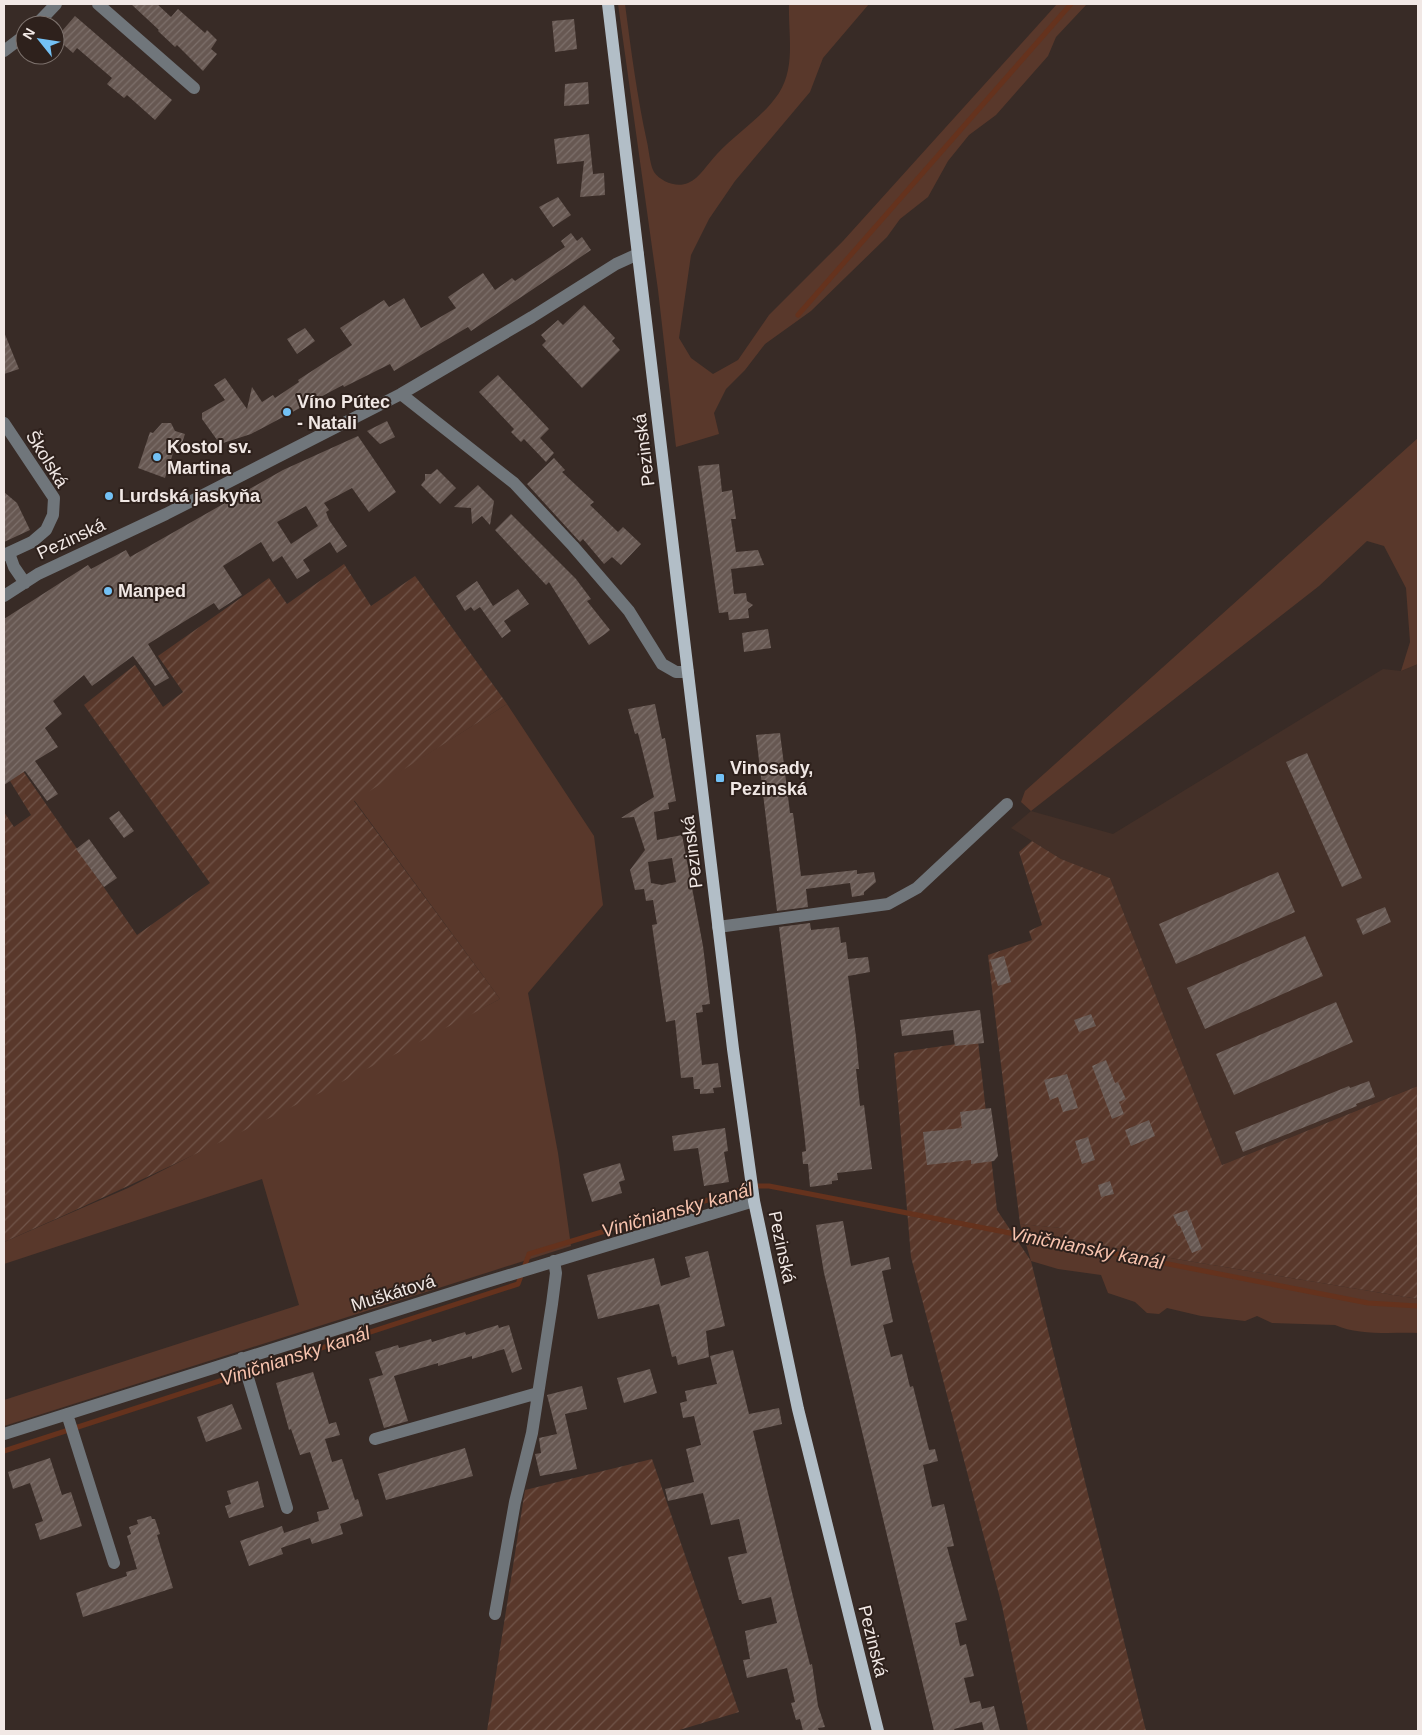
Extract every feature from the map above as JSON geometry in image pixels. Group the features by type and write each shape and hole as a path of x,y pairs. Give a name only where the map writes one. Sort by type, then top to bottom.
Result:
{"main road":[{"name":"Pezinská","path":"608,4 718,926 750,1177 798,1409 878,1731"}],"street":[{"path":"46,15 56,4"},
{"path":"98,4 194,88"},
{"path":"4,51 15,43"},
{"name":"Pezinská","path":"4,596 24,583 401,394 532,317 616,264 638,254"},
{"path":"401,394 514,483 573,546 629,611 662,664 676,672 688,672"},
{"name":"Školská","path":"4,423 54,498 54,515 46,530 32,542 6,554"},
{"name":"Pezinská","path":"6,554 24,583"},
{"path":"718,926 888,904 918,888 1007,804"},
{"name":"Muškátová","path":"4,1434 754,1196"},
{"path":"495,1614 515,1502 532,1433 552,1304 556,1272 554,1261"},
{"path":"242,1358 287,1508"},
{"path":"375,1439 538,1393"},
{"path":"67,1414 114,1563"}],"shaded area":[{"path":"618,4 625,4 637,90 654,172 665,181 679,185 688,183 696,178 725,146 773,102 779,93 788,72 790,49 789,4 869,4 823,58 810,92 735,181 709,219 691,255 679,338 691,358 713,374 738,360 769,315 843,241 1057,4 1087,4 1056,37 1048,56 996,115 969,135 948,161 928,197 900,219 887,237 811,311 765,344 745,370 726,389 714,413 719,434 676,447 658,290"},
{"path":"1418,438 1418,664 1401,671 1410,642 1406,588 1384,546 1367,541 1319,586 1031,811 1021,802 1025,791"},
{"path":"344,564 371,606 415,576 507,704 354,801 500,999 255,1125 130,1185 4,1242 4,812 14,827 31,815 10,781 23,771 137,935 210,883 84,705 135,665 163,707 183,692 158,656 269,578 287,604"},
{"path":"1418,664 1418,1086 1222,1165 1110,878 1061,859 1011,828 1031,811 1113,834 1383,669 1401,671"},
{"path":"507,704 594,836 603,905 528,993 558,1153 571,1246 4,1426 4,1400 299,1305 262,1179 4,1264 4,1242 128,1188 500,999 354,800"},
{"path":"1032,841 1061,859 1110,878 1222,1165 1418,1086 1418,1299 1140,1253 1061,1237 1062,1228 1020,1224 988,955 1032,940 1029,931 1042,925 1019,852"},
{"path":"978,1041 997,1210 1031,1261 1146,1731 1028,1731 1002,1606 911,1257 894,1053"},
{"path":"1020,1224 1063,1228 1061,1237 1140,1253 1418,1299 1418,1333 1376,1333 1354,1331 1335,1325 1272,1323 1257,1316 1245,1321 1201,1316 1167,1308 1159,1314 1147,1313 1135,1302 1108,1293 1101,1275 1058,1269 1031,1261"},
{"path":"652,1459 739,1712 676,1731 487,1731 525,1490"}],"building":[{"path":"131,4 157,4 171,17 178,9 205,33 207,30 217,40 211,49 217,54 203,71 177,45 175,47"},
{"path":"75,16 172,100 155,120 127,95 124,98 107,84 112,78 77,48 73,53 65,46 65,28"},
{"path":"574,19 577,49 555,52 552,21"},
{"path":"588,82 589,104 564,106 565,84"},
{"path":"589,134 593,174 604,173 605,195 580,197 584,161 557,164 554,139"},
{"path":"558,197 571,215 553,227 539,207"},
{"path":"571,233 577,241 582,237 591,250 471,331 468,327 394,371 390,364 344,387 343,385 251,434 220,444 202,419 202,413 225,400 214,385 225,378 247,409 252,387 262,402 273,395 275,398 299,382 298,380 352,345 340,328 384,300 389,307 404,298 421,328 456,308 448,297 483,273 495,290 512,278 515,281 565,247 561,241"},
{"path":"584,305 615,338 612,341 620,350 582,388 542,345 546,341 541,335 558,320 563,325"},
{"path":"305,328 315,341 297,354 287,339"},
{"path":"4,332 19,369 4,374"},
{"path":"498,375 549,429 540,438 554,453 546,462 524,439 521,442 511,432 514,429 479,392"},
{"path":"387,421 395,437 380,444 367,431"},
{"name":"Kostol sv. Martina","path":"162,423 171,423 175,431 185,434 181,446 176,444 165,478 138,468 150,432 153,433"},
{"path":"358,436 396,492 369,512 352,488 324,503 329,510 326,512 329,520 347,546 337,553 330,542 303,560 310,571 297,579 282,556 273,562 261,542 223,566 242,595 219,610 214,603 148,644 169,678 155,686 133,656 92,686 84,675 53,701 62,714 45,728 58,747 35,761 58,794 47,801 25,771 4,785 4,619 88,565 91,569 126,550 130,557 283,470","holes":["306,506 318,526 291,544 277,522"]},
{"path":"554,458 565,470 562,472 594,502 590,505 618,532 623,527 641,544 621,565 612,557 604,564 583,539 580,542 527,484"},
{"path":"719,464 722,492 732,490 736,519 731,519 736,552 758,550 764,565 731,569 734,594 746,593 747,601 753,605 748,609 749,618 729,620 728,612 719,613 698,466"},
{"path":"437,469 456,488 440,504 421,485 425,480 425,474 431,474"},
{"path":"478,485 494,501 490,525 482,516 472,524 471,508 454,507"},
{"path":"4,492 17,503 30,530 4,542"},
{"path":"511,514 576,579 591,599 587,601 610,630 589,645 549,582 546,585 495,530"},
{"path":"477,581 493,606 518,589 529,604 504,621 511,631 502,638 480,607 474,611 471,607 465,611 456,596"},
{"path":"768,629 771,648 744,652 742,633"},
{"path":"655,704 662,739 665,738 676,801 668,803 669,809 654,812 657,840 682,835 703,946 710,1004 702,1005 703,1012 696,1013 702,1065 718,1063 721,1087 713,1088 714,1093 700,1094 700,1089 694,1089 693,1077 681,1078 675,1020 666,1022 652,925 657,924 653,900 646,901 644,889 635,890 630,870 645,850 634,817 621,818 654,797 638,733 635,734 628,709","holes":["672,858 676,882 662,885 651,883 648,862"]},
{"path":"780,733 790,813 793,813 801,876 857,870 857,874 874,872 876,882 864,892 864,895 852,897 850,883 806,889 808,907 777,911 756,735"},
{"path":"1307,753 1362,878 1342,887 1286,762"},
{"path":"119,811 134,831 124,838 109,818"},
{"path":"89,839 117,878 104,887 76,849"},
{"path":"1278,872 1295,912 1176,964 1159,924"},
{"path":"1385,907 1391,922 1363,935 1356,919"},
{"path":"810,923 811,930 839,927 841,943 846,942 848,959 868,957 870,972 848,976 859,1069 856,1069 860,1106 864,1105 872,1169 837,1173 838,1180 832,1181 832,1184 810,1187 808,1164 803,1164 802,1152 806,1151 804,1131 779,927"},
{"path":"1305,936 1323,976 1205,1029 1187,988"},
{"path":"1004,956 1011,982 998,986 990,960"},
{"path":"1336,1002 1353,1042 1234,1095 1216,1054"},
{"path":"980,1010 984,1043 955,1046 953,1030 902,1036 900,1020"},
{"path":"1091,1014 1096,1026 1079,1032 1074,1020"},
{"path":"1106,1060 1115,1083 1118,1082 1126,1099 1119,1102 1124,1114 1112,1119 1092,1066"},
{"path":"1067,1074 1078,1108 1063,1112 1058,1097 1050,1100 1044,1080"},
{"path":"1369,1081 1375,1097 1243,1152 1235,1132 1349,1086 1350,1088"},
{"path":"991,1108 998,1156 994,1161 971,1164 971,1160 927,1165 923,1132 962,1128 960,1112"},
{"path":"1149,1120 1155,1136 1131,1146 1125,1130"},
{"path":"725,1128 728,1151 724,1152 729,1182 704,1186 698,1148 674,1151 672,1136"},
{"path":"1088,1137 1095,1160 1082,1164 1075,1141"},
{"path":"620,1163 625,1180 619,1182 622,1193 592,1202 583,1174"},
{"path":"1110,1181 1114,1194 1101,1197 1098,1185"},
{"path":"1187,1210 1202,1249 1192,1253 1173,1215"},
{"path":"843,1221 851,1266 889,1257 891,1269 882,1271 893,1322 883,1325 891,1357 902,1354 910,1387 913,1386 929,1450 935,1449 938,1461 923,1465 932,1507 944,1504 954,1546 947,1547 967,1620 955,1623 960,1646 966,1644 974,1676 964,1678 970,1703 980,1701 982,1709 994,1706 1000,1731 984,1731 982,1722 954,1729 955,1731 934,1731 824,1273 816,1225"},
{"path":"708,1251 725,1326 706,1331 709,1357 678,1365 676,1356 672,1357 659,1304 598,1319 587,1275 654,1258 661,1286 690,1277 685,1257"},
{"path":"498,1325 499,1328 509,1325 522,1369 512,1373 504,1349 472,1359 472,1356 438,1366 438,1363 394,1376 408,1421 384,1428 369,1379 383,1375 375,1352 398,1345 399,1348 431,1339 432,1342 465,1332 466,1335"},
{"path":"733,1350 749,1414 779,1408 782,1424 753,1431 810,1665 812,1664 818,1706 825,1727 818,1728 819,1731 803,1731 800,1719 796,1720 791,1703 795,1702 787,1668 747,1678 743,1660 750,1659 745,1631 777,1623 771,1597 742,1604 741,1600 739,1600 728,1557 747,1553 739,1519 711,1525 703,1493 668,1501 665,1489 694,1482 686,1449 701,1445 694,1416 683,1418 680,1403 687,1401 685,1391 717,1384 710,1356"},
{"path":"650,1369 657,1393 624,1403 617,1378"},
{"path":"313,1372 329,1424 336,1422 340,1435 325,1439 332,1462 342,1459 355,1500 358,1499 363,1516 340,1524 343,1534 312,1544 310,1538 281,1548 283,1554 249,1566 240,1541 282,1526 284,1533 319,1521 317,1512 329,1509 310,1452 300,1455 291,1429 289,1430 276,1383"},
{"path":"582,1386 587,1409 565,1414 577,1469 540,1476 535,1454 541,1453 539,1438 557,1434 547,1395"},
{"path":"232,1404 242,1429 206,1442 197,1417"},
{"path":"465,1448 473,1476 386,1500 378,1474"},
{"path":"50,1458 62,1495 71,1492 82,1526 40,1540 35,1524 43,1521 30,1483 13,1489 8,1472"},
{"path":"258,1481 264,1507 229,1518 225,1506 231,1504 227,1491"},
{"path":"151,1516 152,1519 155,1519 160,1534 157,1535 173,1588 83,1617 76,1593 127,1576 126,1572 137,1569 127,1536 131,1534 129,1527 138,1524 137,1520"}],"waterway":[{"path":"798,315 1071,4"},
{"name":"Viničniansky kanál","path":"4,1451 518,1284 529,1254 754,1186 769,1186 1368,1303 1418,1306"}],"place":[{"name":"Víno Pútec - Natali","path":"287,412"},
{"name":"Kostol sv. Martina","path":"157,457"},
{"name":"Lurdská jaskyňa","path":"109,496"},
{"name":"Manped","path":"108,591"},
{"name":"Vinosady, Pezinská","path":"720,778"}]}
